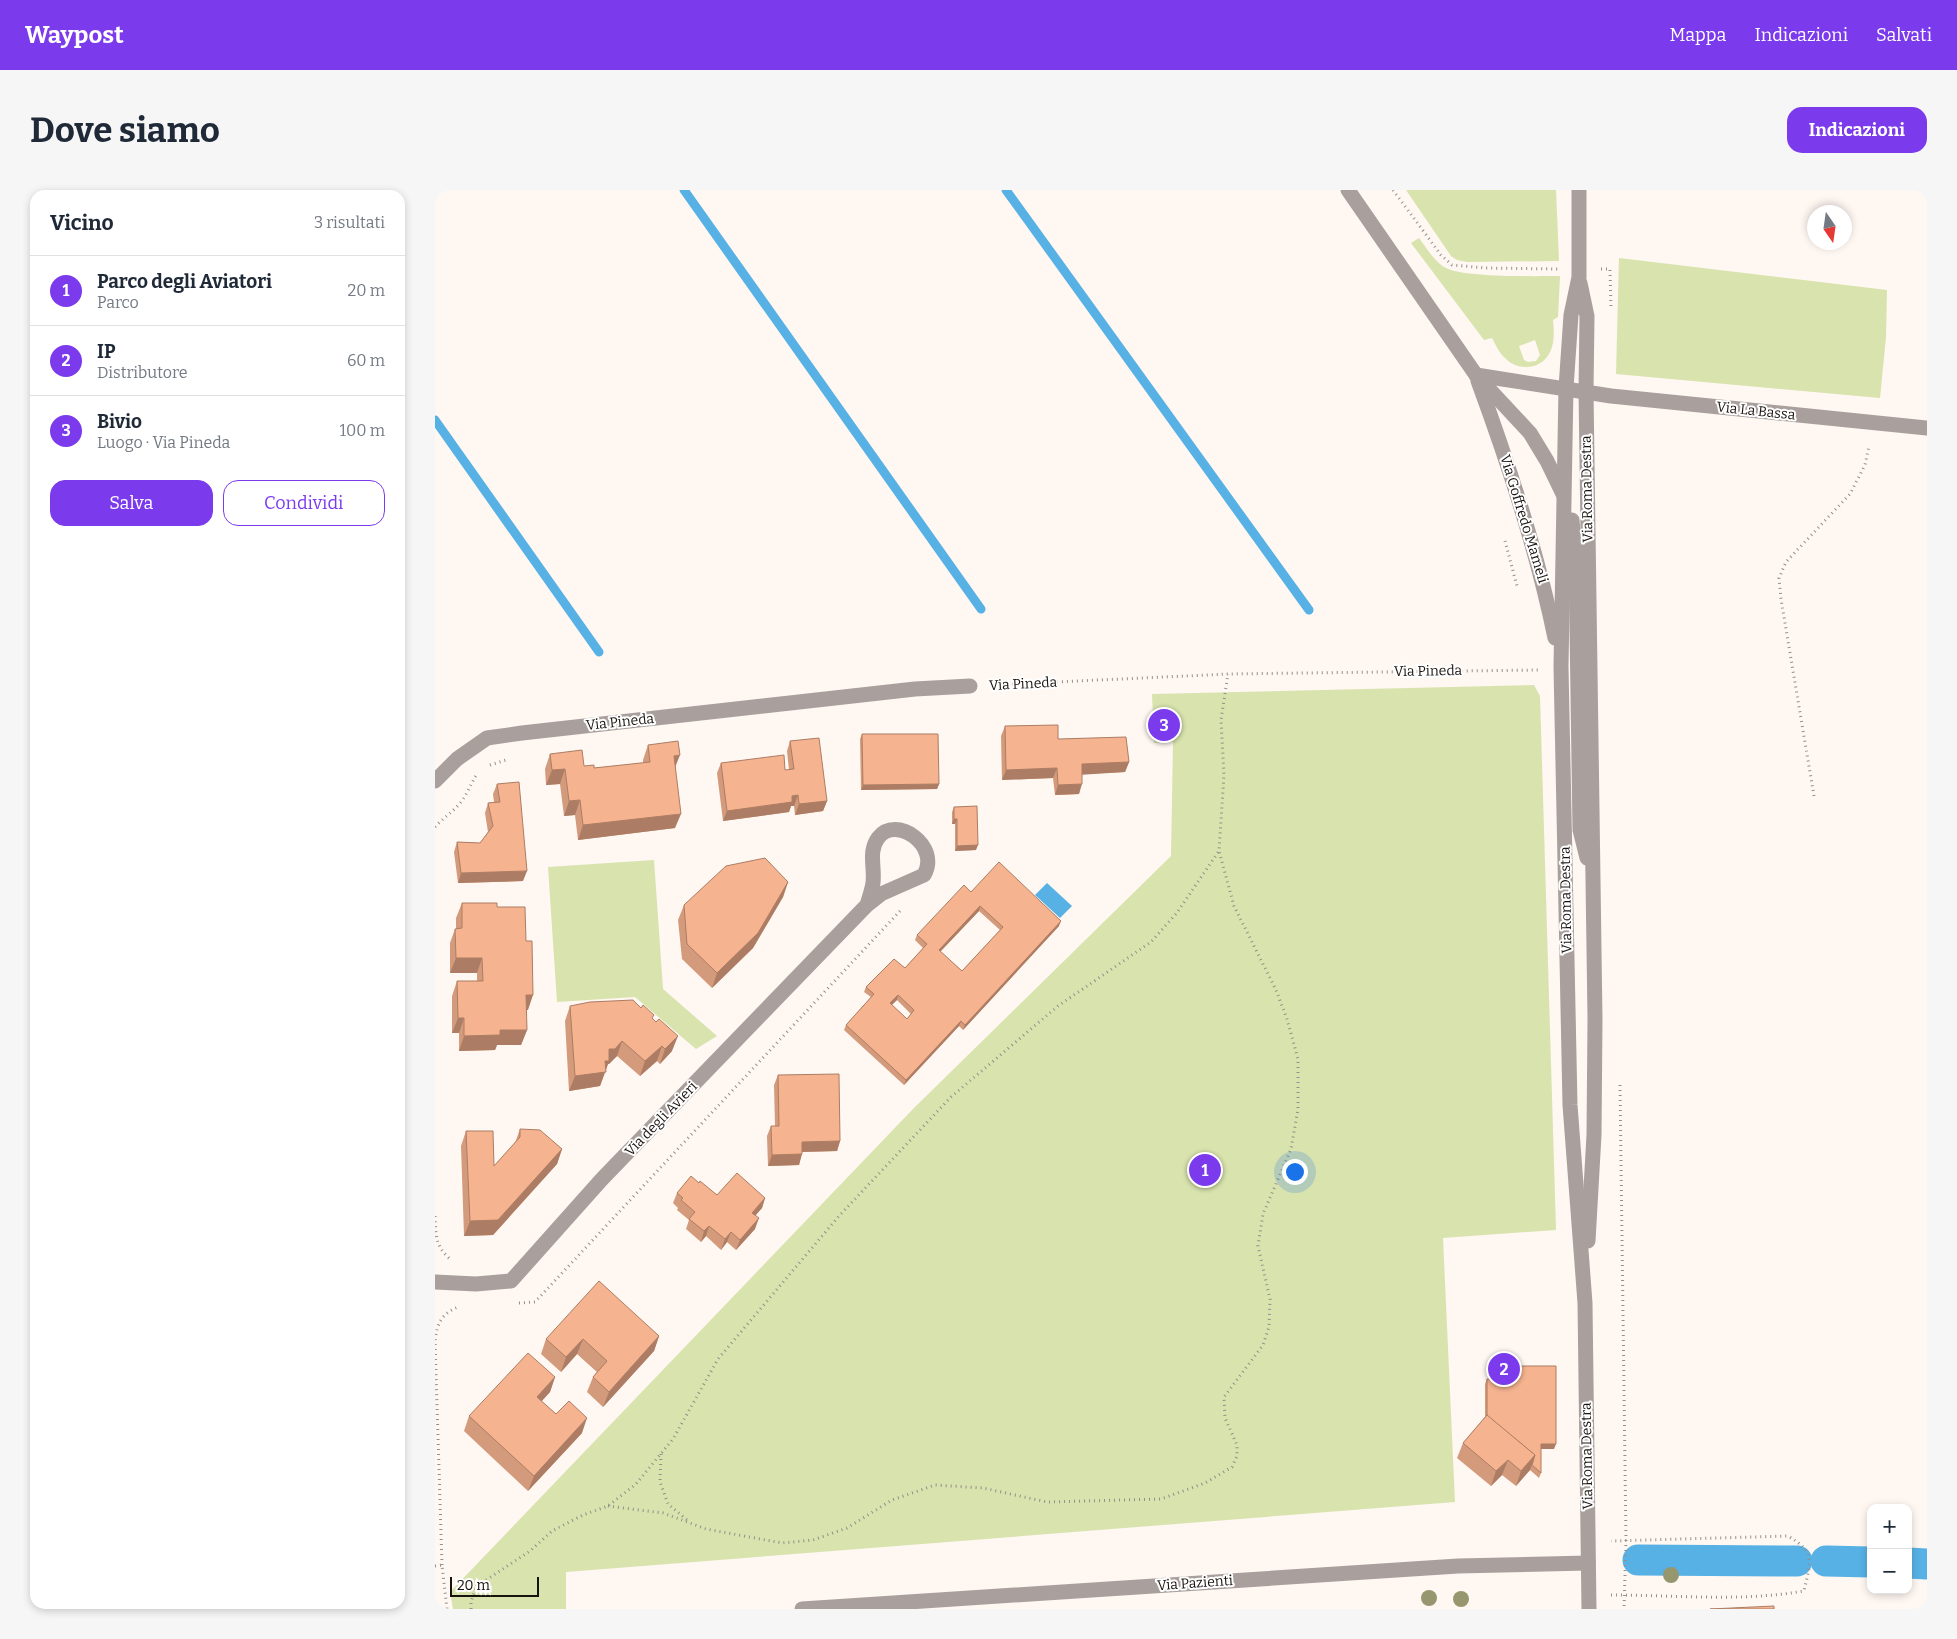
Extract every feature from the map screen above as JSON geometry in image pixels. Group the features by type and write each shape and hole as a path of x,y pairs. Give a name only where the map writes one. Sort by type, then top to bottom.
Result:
{"street":[{"name":"Via Goffredo Mameli","path":"1348,190 1475,374 1530,433 1547,461 1564,497"},
{"name":"Via Roma Destra","path":"1579,190 1579,273 1587,316 1586,391 1593,881 1594,1135 1585,1303"},
{"name":"Via Roma Destra","path":"1579,273 1571,315 1566,388 1561,667 1570,1105 1585,1303 1589,1602"},
{"name":"Via Goffredo Mameli","path":"1475,374 1515,488 1544,584 1561,667"},
{"path":"1475,374 1586,391"},
{"name":"Via La Bassa","path":"1586,391 1624,398 1927,428"},
{"name":"Via Roma Destra","path":"1564,497 1572,518 1576,561 1580,830 1593,881"},
{"name":"Via Pineda","path":"435,781 457,759 487,738 915,689 970,686"},
{"path":"867,906 873,882 873,850 879,837 886,832 905,831 917,838 926,848 929,861 928,869 924,875"},
{"name":"Via degli Avieri","path":"435,1282 476,1284 511,1281 602,1180 867,906 881,894 924,875"},
{"name":"Via Pazienti","path":"803,1609 1458,1566 1588,1563"}],"path":[{"path":"1393,190 1441,255 1452,265 1579,273"},
{"path":"1814,796 1779,578 1786,562 1849,494 1865,465 1875,423"},
{"name":"Via Pineda","path":"970,686 1228,674 1539,670 1561,667"},
{"path":"608,1506 663,1513 706,1529 782,1543 813,1540 847,1528 893,1500 935,1485 983,1488 1047,1502 1161,1499 1205,1483 1232,1467 1237,1456 1237,1445 1225,1418 1224,1397 1263,1345 1269,1327 1270,1299 1258,1246 1263,1214 1291,1149 1298,1109 1298,1059 1287,1019 1276,990 1234,906 1219,851 1224,775 1221,720 1228,674"},
{"path":"485,768 508,760"},
{"path":"435,827 444,816 453,811 460,803 480,770"},
{"path":"471,1609 471,1601 477,1586 530,1551 552,1531 583,1515 608,1506 636,1484 673,1439 718,1359 839,1216 951,1097 1058,1006 1151,942 1176,914 1219,851"},
{"path":"516,1303 535,1302 895,918 924,875"},
{"path":"435,1216 436,1243 440,1250 454,1262"},
{"path":"447,1609 442,1565 435,1342 437,1326 441,1318 449,1311 458,1307 477,1304 476,1284"},
{"path":"661,1453 660,1482 668,1504 689,1522"},
{"path":"1588,1540 1626,1541 1788,1536 1804,1546 1809,1554 1809,1570 1804,1591 1782,1595 1745,1597 1589,1602"},
{"path":"435,1566 442,1565"}],"green space":[{"path":"1406,190 1556,190 1559,261 1467,262 1457,260 1451,256"},
{"path":"1419,238 1437,261 1453,271 1499,276 1560,276 1558,317 1553,320 1553,342 1551,350 1545,359 1534,366 1522,367 1510,362 1503,356 1492,338 1484,340 1411,243","holes":["1535,340 1540,355 1536,361 1528,362 1524,360 1519,346"]},
{"path":"1619,258 1887,290 1886,337 1880,398 1616,374"},
{"path":"1534,685 1540,696 1556,1230 1443,1238 1455,1502 566,1572 566,1609 453,1609 450,1592 913,1109 1171,856 1173,742 1154,743 1152,694"},
{"path":"654,860 663,989 717,1036 696,1049 635,997 557,1002 548,867"}],"water":[{"path":"1047,883 1072,906 1060,918 1035,895"}],"building":[{"path":"1171,714 1171,726 1161,725 1162,715"},
{"path":"1058,725 1058,739 1126,737 1129,762 1082,764 1082,784 1058,785 1057,768 1006,770 1005,726"},
{"path":"862,734 938,734 939,784 863,785"},
{"path":"819,738 827,801 799,804 798,795 792,796 792,802 727,811 721,763 784,755 785,770 794,769 790,741"},
{"path":"678,741 680,755 674,756 681,814 583,825 580,800 569,801 565,769 552,770 550,754 582,750 584,766 594,765 594,768 650,762 648,745"},
{"path":"519,782 527,871 461,873 457,842 480,843 493,826 488,803 500,802 497,784"},
{"path":"977,806 978,845 957,846 957,819 954,819 954,807"},
{"path":"765,858 788,882 758,933 717,973 687,944 684,905 726,866"},
{"path":"999,862 1061,921 965,1025 961,1021 906,1080 846,1025 874,994 866,987 894,959 905,968 927,944 917,935 964,885 971,892","holes":["980,906 1003,927 962,971 939,950","898,995 914,1010 907,1019 890,1003"]},
{"path":"462,903 497,903 497,907 525,907 526,941 532,941 533,995 526,995 527,1030 500,1030 500,1035 464,1036 464,1018 458,1018 457,981 483,981 482,958 456,958 455,929 462,928"},
{"path":"633,1000 641,1008 643,1005 654,1015 652,1018 656,1022 659,1019 678,1036 665,1049 662,1046 645,1061 622,1041 615,1049 609,1049 609,1061 605,1061 606,1072 575,1076 570,1006 590,1002"},
{"path":"839,1074 840,1141 802,1142 802,1154 772,1155 771,1126 779,1126 778,1075"},
{"path":"520,1129 540,1130 562,1149 498,1220 470,1221 466,1131 493,1131 494,1166 520,1137"},
{"path":"737,1173 765,1198 752,1213 759,1218 740,1240 731,1232 725,1239 709,1226 704,1231 689,1219 695,1212 681,1200 683,1198 677,1193 691,1176 717,1195"},
{"path":"599,1281 659,1336 609,1392 593,1377 607,1361 583,1339 566,1357 546,1339"},
{"path":"528,1353 555,1377 537,1397 556,1414 569,1401 587,1418 534,1476 469,1416"},
{"path":"1518,1366 1556,1366 1556,1444 1541,1444 1541,1473 1532,1465 1535,1455 1487,1416 1487,1379 1518,1379"},
{"path":"1487,1415 1535,1455 1521,1471 1508,1460 1496,1471 1463,1443"},
{"path":"1774,1606 1774,1609 1710,1609"}],"waterway":[{"path":"684,190 981,609"},
{"path":"1006,190 1309,610"},
{"path":"435,420 599,652"},
{"path":"1638,1560 1797,1561"},
{"path":"1826,1561 1867,1562"},
{"path":"1912,1563 1927,1564"}],"place":[{"name":"Bivio","path":"1164,725"},
{"name":"Parco degli Aviatori","path":"1205,1170"},
{"name":"IP","path":"1504,1369"}]}
